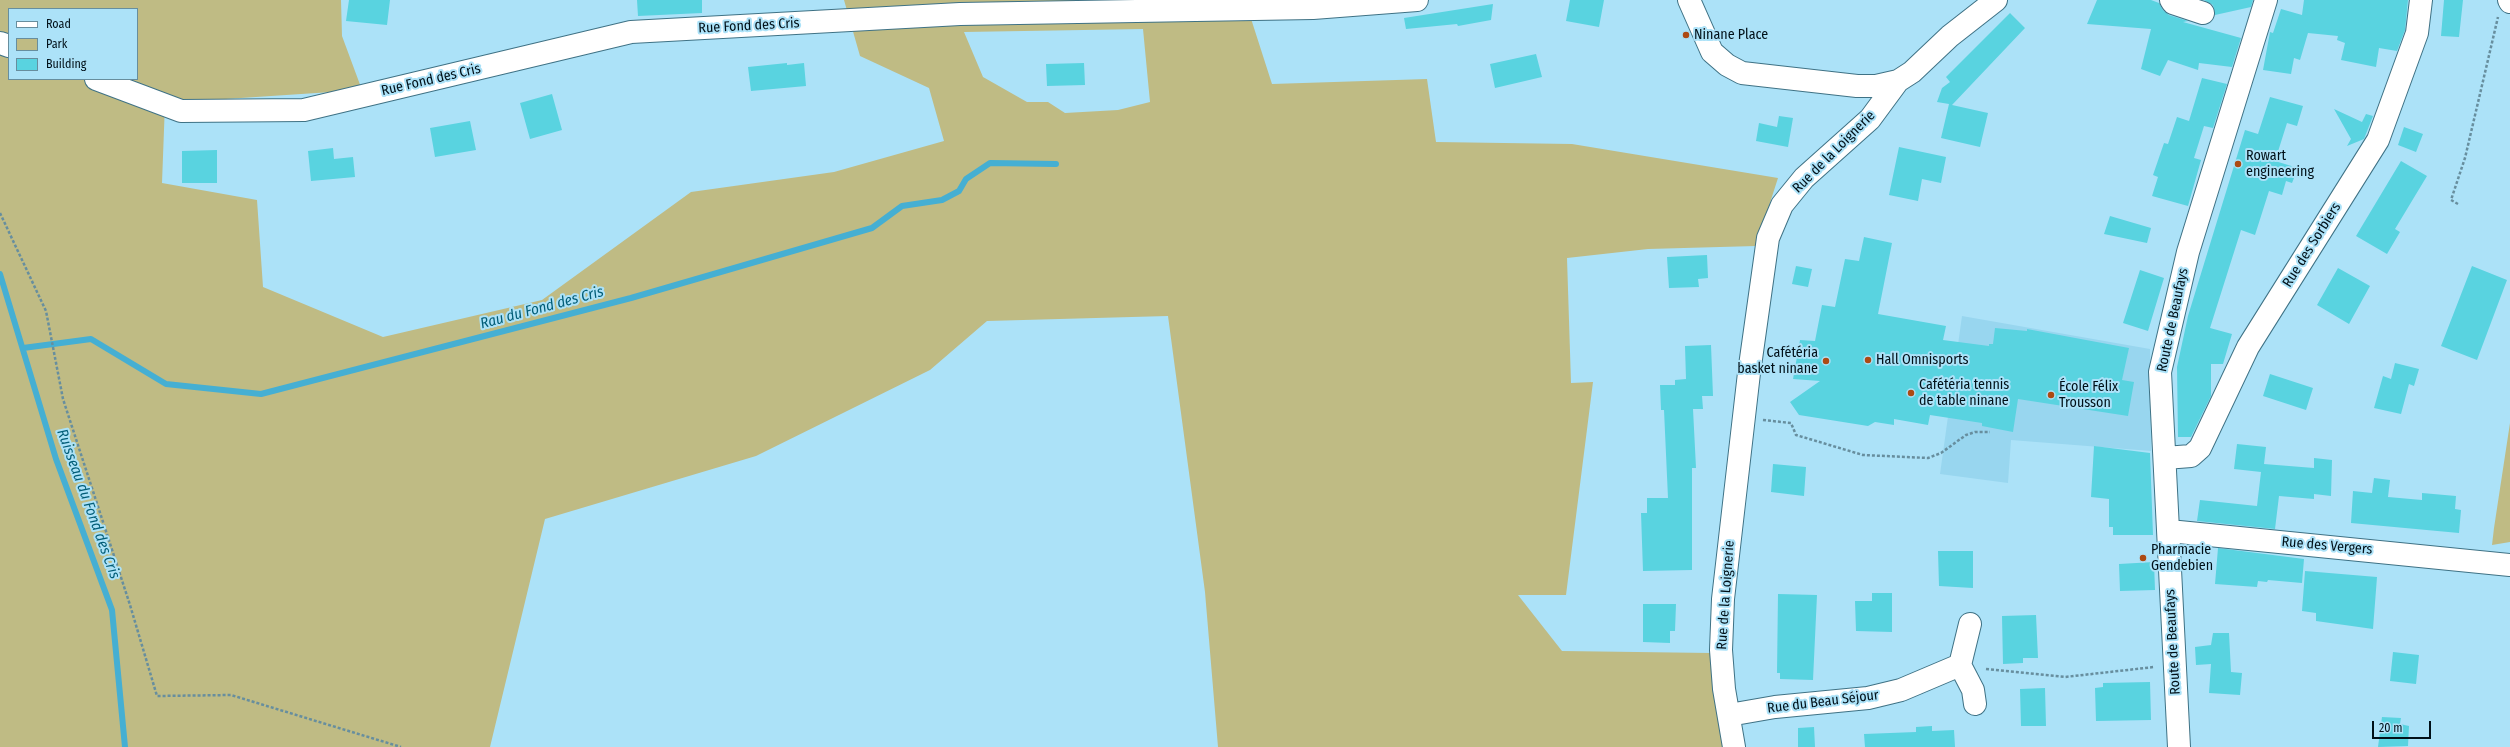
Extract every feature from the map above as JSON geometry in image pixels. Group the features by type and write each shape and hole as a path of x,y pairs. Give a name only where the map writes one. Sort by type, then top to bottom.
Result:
{"street":[{"name":"Rue Fond des Cris","path":"99,80 180,111 304,110 631,32 960,14 1313,8 1417,0"},
{"path":"1689,0 1712,52 1727,65 1742,73 1846,85 1876,86 1898,81"},
{"name":"Rue de la Loignerie","path":"1734,747 1724,689 1721,650 1723,599 1749,373 1768,238 1782,205 1804,178 1870,119 1898,81 1912,72 1950,36 1996,0"},
{"path":"2171,0 2172,3 2203,13"},
{"name":"Route de Beaufays","path":"2179,747 2160,372 2188,252 2266,0"},
{"name":"Rue des Sorbiers","path":"2165,458 2191,456 2200,448 2248,347 2378,140 2417,34 2421,0"},
{"path":"1846,85 1863,94 1867,100 1870,119"},
{"path":"1742,442 1757,431 1763,386 1749,373"},
{"name":"Rue des Vergers","path":"2168,532 2485,561 2510,565"},
{"path":"1970,624 1960,665 1973,690 1975,704"},
{"name":"Rue du Beau Séjour","path":"1729,715 1775,707 1868,698 1901,690 1960,665"}],"path":[{"path":"2458,204 2451,200 2465,158 2500,7 2509,2"},
{"path":"0,213 46,311 63,399 130,605 157,696 231,695 401,747"},
{"path":"1759,419 1791,423 1796,435 1863,455 1928,458 1941,453 1966,435 1976,432 1990,432"},
{"path":"1960,665 2065,677 2107,671 2175,666"}],"shaded area":[{"name":"École Félix Trousson","path":"1962,316 2150,349 2151,451 2011,440 2008,483 1940,474"}],"green space":[{"path":"0,0 341,0 342,36 362,90 165,103 162,183 257,200 263,287 383,337 542,300 691,192 834,172 944,141 929,88 860,56 844,0 1245,0 1272,84 1427,79 1436,142 1572,144 1778,178 1756,246 1648,249 1567,258 1571,383 1593,382 1566,595 1518,595 1562,651 1711,653 1724,747 1218,747 1205,592 1168,316 987,321 930,370 756,456 545,519 490,747 0,747","holes":["1143,29 1150,102 1118,110 1065,113 1048,102 1027,102 983,77 964,32"]},
{"path":"2510,423 2510,542 2492,545 2494,528"}],"building":[{"path":"349,0 390,0 387,25 346,21"},
{"path":"637,0 702,0 702,13 638,16"},
{"path":"1570,0 1604,0 1599,27 1566,21"},
{"path":"2097,0 2151,0 2159,3 2163,10 2169,15 2188,21 2183,22 2241,38 2232,67 2199,63 2198,70 2168,60 2160,76 2141,69 2151,29 2087,24"},
{"path":"2204,0 2253,0 2251,7 2215,15 2213,5"},
{"path":"2304,0 2408,0 2405,30 2397,51 2379,48 2376,67 2341,60 2345,43 2337,40 2338,36 2308,33 2300,60 2294,58 2291,74 2263,70 2270,32 2273,33 2281,9 2302,15"},
{"path":"2444,0 2463,0 2459,37 2441,36"},
{"path":"1493,4 1491,20 1458,26 1457,24 1406,29 1404,18"},
{"path":"2010,13 2025,28 1952,105 1988,113 1980,147 1941,138 1949,104 1937,102 1942,88 1950,82 1946,77"},
{"path":"1536,54 1542,77 1495,88 1490,64"},
{"path":"787,63 787,65 804,63 806,86 751,91 748,67"},
{"path":"1084,63 1085,85 1047,86 1046,64"},
{"path":"2202,78 2227,84 2213,128 2204,126 2194,158 2201,160 2188,206 2152,196 2158,177 2153,175 2164,143 2168,144 2177,117 2189,121"},
{"path":"552,94 562,130 530,139 520,103"},
{"path":"2270,97 2303,106 2297,126 2287,123 2275,161 2298,168 2292,183 2286,181 2282,195 2269,191 2255,235 2241,230 2210,328 2232,334 2223,364 2211,364 2211,396 2191,437 2178,437 2177,367 2188,316 2245,130 2258,134"},
{"path":"2334,109 2362,122 2366,114 2373,116 2364,139 2347,146 2351,139"},
{"path":"1779,116 1793,118 1788,147 1756,141 1759,123 1777,127"},
{"path":"470,121 476,150 435,157 430,128"},
{"path":"2404,127 2423,134 2416,152 2398,145"},
{"path":"1899,147 1946,157 1941,183 1922,179 1918,201 1889,195"},
{"path":"333,148 334,159 353,157 355,177 311,181 308,151"},
{"path":"217,150 217,183 182,183 182,151"},
{"path":"2401,161 2427,176 2395,229 2400,232 2387,254 2356,236"},
{"path":"2110,216 2151,228 2147,243 2104,234"},
{"path":"1864,237 1892,243 1878,314 1946,326 1943,340 1989,346 1989,344 1993,344 1995,328 2027,331 2027,329 2129,348 2122,380 2134,382 2128,416 2018,399 2013,432 1982,426 1982,423 1930,415 1928,425 1894,419 1894,425 1875,422 1868,426 1799,415 1790,402 1820,381 1793,379 1800,340 1815,341 1822,305 1835,307 1845,259 1859,261"},
{"path":"1707,255 1708,278 1698,279 1699,287 1669,288 1667,257"},
{"path":"1796,266 1812,269 1808,287 1792,284"},
{"path":"2472,266 2507,280 2477,360 2441,346"},
{"path":"2338,268 2370,286 2349,324 2317,305"},
{"path":"2140,270 2164,278 2148,331 2123,323"},
{"path":"1711,345 1713,396 1702,396 1703,409 1693,409 1696,468 1692,468 1692,570 1643,571 1641,513 1647,513 1647,498 1668,498 1664,410 1661,410 1660,385 1675,385 1675,380 1686,379 1685,346"},
{"path":"2395,363 2419,369 2414,386 2409,384 2401,414 2374,408 2383,376 2391,379"},
{"path":"2270,374 2313,388 2306,410 2263,396"},
{"path":"2237,444 2266,447 2264,464 2314,468 2314,458 2332,460 2331,496 2314,494 2314,499 2279,496 2275,529 2197,521 2200,500 2257,506 2261,472 2234,469"},
{"path":"2094,446 2150,453 2153,535 2113,535 2113,527 2109,527 2109,499 2091,497"},
{"path":"1773,464 1806,467 1804,496 1771,492"},
{"path":"2374,478 2390,480 2388,497 2422,500 2422,493 2456,496 2455,509 2461,510 2459,533 2351,523 2353,491 2372,493"},
{"path":"2218,548 2304,559 2302,583 2268,580 2267,582 2258,581 2257,587 2215,584"},
{"path":"1938,551 1973,551 1973,588 1939,586"},
{"path":"2154,562 2155,590 2120,591 2119,564"},
{"path":"2305,571 2377,577 2373,629 2316,621 2316,613 2302,611"},
{"path":"1872,593 1892,593 1892,632 1856,631 1855,601 1872,601"},
{"path":"1778,594 1817,595 1813,680 1780,679 1780,673 1777,673"},
{"path":"1643,604 1676,604 1675,631 1670,631 1670,643 1643,642"},
{"path":"2036,615 2038,658 2023,658 2023,663 2003,664 2002,616"},
{"path":"2213,633 2229,633 2231,672 2242,673 2240,695 2209,693 2211,664 2196,665 2195,647 2211,645"},
{"path":"2393,652 2419,655 2416,684 2390,681"},
{"path":"2150,682 2151,720 2096,721 2095,688 2103,687 2103,683"},
{"path":"2045,688 2046,726 2021,726 2020,689"},
{"path":"2382,717 2401,718 2400,724 2409,726 2408,746 2378,747"},
{"path":"1932,726 1932,731 1954,730 1955,747 1865,747 1864,734 1916,732 1916,727"},
{"path":"1814,727 1815,747 1798,747 1798,728"}],"waterway":[{"name":"Rau du Fond des Cris","path":"23,348 91,339 166,384 261,394 631,298 872,228 902,206 942,200 959,191 966,179 990,163 1056,164"},
{"name":"Ruisseau du Fond des Cris","path":"0,274 56,459 112,610 125,747"}],"place":[{"name":"Ninane Place","path":"1686,35"},
{"name":"Rowart engineering","path":"2238,164"},
{"name":"Hall Omnisports","path":"1868,360"},
{"name":"Cafétéria basket ninane","path":"1826,361"},
{"name":"Cafétéria tennis de table ninane","path":"1911,393"},
{"name":"École Félix Trousson","path":"2051,395"},
{"name":"Pharmacie Gendebien","path":"2143,558"}]}
